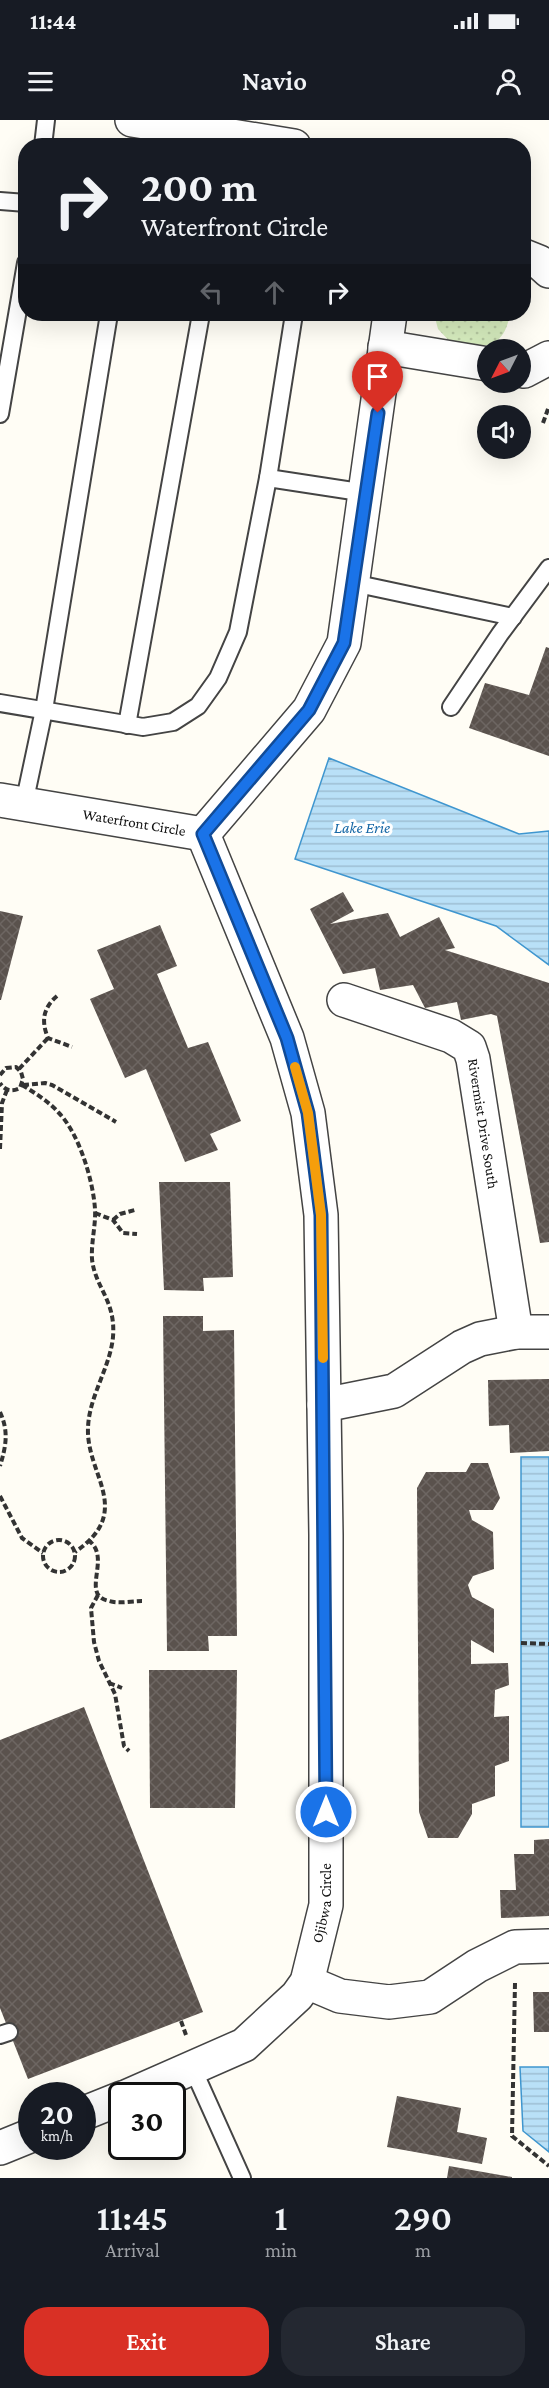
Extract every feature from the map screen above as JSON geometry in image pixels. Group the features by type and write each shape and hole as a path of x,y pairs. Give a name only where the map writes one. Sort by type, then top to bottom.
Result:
{"street":[{"path":"132,120 217,138"},
{"path":"531,259 549,271"},
{"name":"Waterfront Circle","path":"12,802 203,834 309,710 344,643 389,321"},
{"path":"385,347 477,362"},
{"path":"531,367 549,358"},
{"name":"Ojibwa Circle","path":"162,2082 244,2045 297,1996 307,1982 326,1905 321,1215 308,1113 287,1038 203,834"},
{"name":"Rivermist Drive South","path":"344,1000 451,1036 470,1047 474,1059 516,1332"},
{"path":"324,1404 394,1391 480,1338 516,1332 549,1332"},
{"path":"307,1982 340,1996 389,2002 430,1997 477,1966 515,1947 549,1946"},
{"path":"0,2148 18,2141"}],"lane":[{"path":"44,138 46,120"},
{"path":"0,201 18,202"},
{"path":"0,414 18,309"},
{"path":"12,802 44,710 108,321"},
{"path":"127,725 200,321"},
{"path":"0,703 143,727 173,722 198,706 219,678 238,632 268,478 293,321"},
{"path":"268,478 366,493"},
{"path":"451,707 549,568"},
{"path":"353,583 513,616"},
{"path":"193,2069 242,2178"}],"path":[{"path":"543,423 548,409"},
{"path":"48,1038 43,1022 44,1012 57,996"},
{"path":"48,1038 72,1047"},
{"path":"19,1069 48,1038"},
{"path":"0,1075 9,1067 19,1069"},
{"path":"19,1069 24,1079 22,1085"},
{"path":"0,1083 7,1090 14,1091 22,1085 45,1083 52,1085 116,1122"},
{"path":"22,1085 60,1113 75,1138 91,1182 95,1213 92,1259 114,1317 111,1354 95,1394 88,1425 88,1440 104,1489 105,1500 99,1524 88,1540 75,1552"},
{"path":"0,1149 2,1111 7,1090"},
{"path":"113,1220 120,1214 135,1210"},
{"path":"95,1213 113,1220 123,1233 137,1234"},
{"path":"0,1412 4,1421 7,1443 0,1466"},
{"path":"0,1496 22,1538 43,1553 47,1568 61,1572 74,1564 75,1552 68,1542 57,1540 48,1544 43,1553"},
{"path":"88,1540 94,1546 97,1554 98,1564 94,1589 98,1595 111,1602 142,1601"},
{"path":"98,1595 91,1608 91,1621 99,1661 117,1704 124,1746 129,1751"},
{"path":"521,1643 549,1644"},
{"path":"109,1683 123,1688"},
{"path":"514,1999 512,2136 549,2166"},
{"path":"181,2021 185,2034"}],"green space":[{"path":"436,321 508,321 499,339 477,339 477,346 453,345 438,329"}],"water":[{"name":"Lake Erie","path":"329,758 519,834 549,831 549,965 496,926 295,859"},
{"path":"521,1457 549,1457 549,1827 521,1827"},
{"path":"520,2067 549,2067 549,2152 523,2131"}],"building":[{"path":"546,647 549,648 549,756 469,728 485,683 529,695"},
{"path":"343,892 354,911 330,924 388,913 400,937 439,917 455,948 445,950 549,983 549,1242 540,1243 497,1016 491,1014 461,1020 457,1002 425,1008 413,985 380,990 375,968 343,974 310,909"},
{"path":"0,911 23,916 1,1000 0,1000"},
{"path":"160,925 177,966 157,974 188,1048 208,1042 241,1121 210,1134 218,1150 185,1162 146,1069 125,1078 90,999 114,989 97,950"},
{"path":"159,1182 230,1182 233,1277 203,1278 204,1291 164,1290"},
{"path":"163,1316 203,1316 203,1331 234,1330 237,1636 208,1636 209,1651 167,1651"},
{"path":"549,1379 549,1451 510,1453 509,1425 489,1426 488,1380"},
{"path":"471,1463 488,1463 500,1498 493,1510 469,1510 472,1520 493,1532 494,1569 473,1576 468,1585 472,1597 494,1609 494,1653 471,1640 471,1664 508,1663 509,1685 495,1690 494,1717 509,1716 509,1761 495,1766 495,1796 472,1804 472,1814 458,1838 428,1838 419,1812 417,1488 426,1472 466,1472"},
{"path":"149,1670 237,1670 235,1808 150,1808"},
{"path":"84,1707 203,2012 28,2079 0,2008 0,1740"},
{"path":"549,1839 549,1916 501,1918 500,1890 516,1890 514,1854 534,1854 534,1840"},
{"path":"533,1992 549,1992 549,2032 534,2032"},
{"path":"397,2096 461,2108 457,2132 487,2138 482,2164 387,2147"},
{"path":"449,2166 512,2177 512,2178 447,2178"}],"slow traffic":[{"path":"295,1067 308,1113 321,1215 323,1358"}],"route":[{"path":"326,1812 326,1535 321,1215 308,1113 287,1038 203,834 309,710 344,643 378,413"}]}
